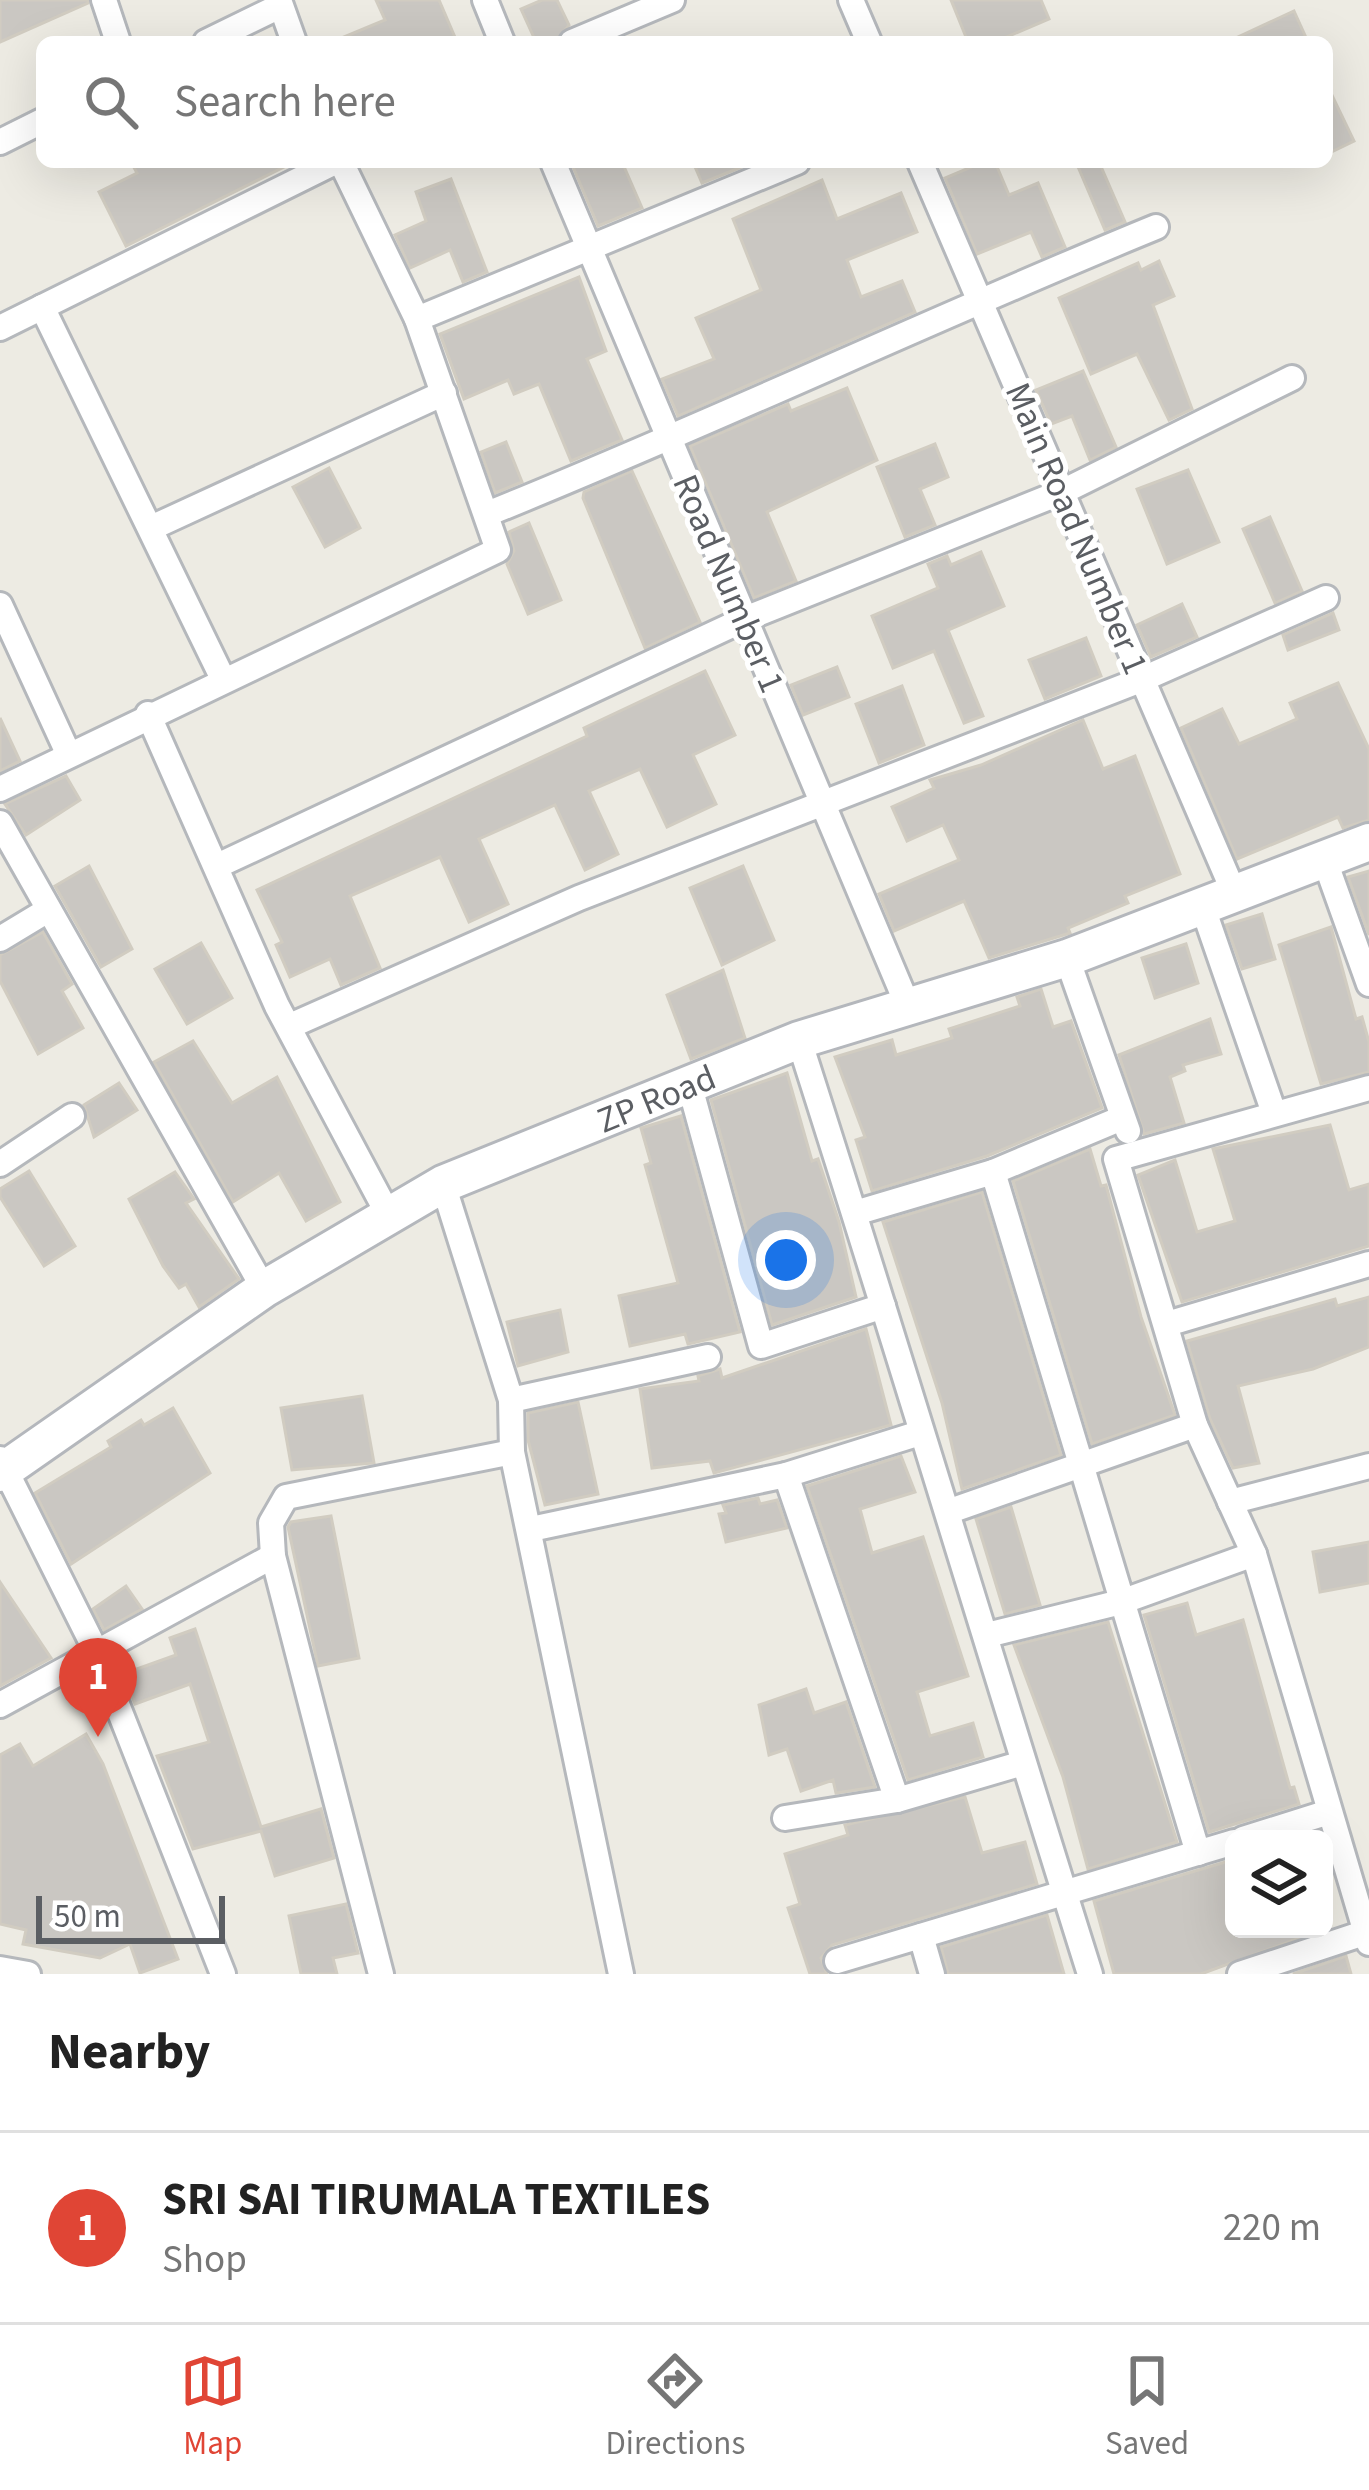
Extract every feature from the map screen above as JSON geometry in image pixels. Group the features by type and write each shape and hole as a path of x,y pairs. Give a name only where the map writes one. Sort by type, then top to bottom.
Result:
{"street":[{"path":"104,0 116,36"},
{"path":"484,0 499,36"},
{"path":"586,36 672,0"},
{"path":"851,0 866,36"},
{"path":"217,36 279,3 292,36"},
{"path":"0,142 36,124"},
{"path":"0,328 326,168"},
{"path":"0,789 148,714 494,555 499,543 417,319 341,168"},
{"name":"Road Number 1","path":"556,168 907,1004"},
{"path":"417,319 782,168"},
{"name":"Main Road Number 1","path":"923,168 1143,679 1219,900 1274,1113"},
{"path":"488,514 670,440 980,299 1156,227"},
{"path":"42,307 223,680"},
{"path":"218,866 745,619 1062,492 1292,378"},
{"path":"152,528 444,393"},
{"path":"290,1026 579,898 1143,679 1326,598"},
{"path":"0,605 68,753"},
{"path":"148,714 290,1026 388,1214"},
{"path":"0,823 264,1289"},
{"name":"ZP Road","path":"2,1467 264,1289 443,1184 799,1040 1066,958 1369,842"},
{"path":"1325,861 1369,984"},
{"path":"0,938 48,910"},
{"path":"1066,958 1138,1153"},
{"path":"799,1040 920,1433 950,1510 1090,1974"},
{"path":"689,1082 761,1346 884,1306"},
{"path":"1240,1974 1368,1938 1254,1554 1196,1425 1116,1159 1369,1088"},
{"path":"0,1164 72,1116"},
{"path":"855,1213 993,1172 1122,1118"},
{"path":"993,1172 1198,1853"},
{"path":"443,1184 511,1400 512,1452 621,1974"},
{"path":"1167,1324 1369,1264"},
{"path":"511,1400 708,1357"},
{"path":"950,1510 1196,1425"},
{"path":"531,1529 787,1475 920,1433"},
{"path":"381,1974 273,1556 271,1523 286,1498 512,1452"},
{"path":"1230,1502 1369,1466"},
{"path":"2,1467 96,1651 223,1974"},
{"path":"787,1475 897,1800"},
{"path":"987,1635 1121,1602 1254,1554"},
{"path":"0,1706 273,1556"},
{"path":"785,1818 897,1800 1023,1762"},
{"path":"1272,1830 1329,1812"},
{"path":"837,1961 1225,1845"},
{"path":"921,1936 932,1974"},
{"path":"0,1969 28,1974"}],"building":[{"path":"0,0 88,0 88,3 0,42"},
{"path":"376,0 439,0 454,36 346,36 385,20"},
{"path":"542,0 557,0 569,25 561,36 533,36 521,9"},
{"path":"951,0 1041,0 1049,19 1009,36 966,36"},
{"path":"1294,11 1305,36 1240,36"},
{"path":"1333,97 1354,141 1333,151"},
{"path":"134,168 282,168 126,246 99,192 137,173"},
{"path":"574,168 625,168 642,208 598,226"},
{"path":"696,168 739,168 702,183"},
{"path":"969,168 998,168 1009,195 1038,183 1065,247 1042,257 1031,232 977,254 945,178"},
{"path":"1079,168 1102,168 1125,222 1105,230"},
{"path":"451,179 487,272 463,282 450,250 410,268 395,235 426,221 416,192"},
{"path":"822,180 837,219 901,193 917,232 847,260 861,297 902,281 915,312 678,416 662,379 714,359 696,318 761,290 733,219"},
{"path":"1159,261 1174,296 1153,305 1192,409 1169,420 1137,354 1091,374 1059,298 1138,263 1141,270"},
{"path":"579,277 606,351 587,359 622,440 571,461 539,384 514,394 508,380 464,399 440,334"},
{"path":"1083,371 1116,447 1090,460 1072,416 1051,424 1036,390"},
{"path":"847,388 877,460 767,512 796,581 754,598 690,446 788,404 791,411"},
{"path":"506,442 522,482 495,493 481,452"},
{"path":"935,444 948,477 920,489 935,525 905,537 877,467"},
{"path":"329,468 360,528 325,547 293,487"},
{"path":"1188,470 1219,542 1167,564 1137,489"},
{"path":"632,471 700,622 645,648 583,498 584,492"},
{"path":"1270,517 1302,591 1275,603 1243,529"},
{"path":"529,523 561,600 528,614 507,564 514,551 509,532"},
{"path":"981,552 1004,606 948,630 983,716 964,723 934,651 893,668 872,616 938,588 928,564 947,556 951,565"},
{"path":"1182,604 1197,637 1151,657 1137,625"},
{"path":"1333,613 1339,630 1288,650 1283,635"},
{"path":"1086,638 1101,676 1045,699 1029,660"},
{"path":"837,667 849,697 803,715 791,685"},
{"path":"705,671 735,735 693,755 716,804 667,827 640,769 589,791 618,854 585,870 555,805 479,839 508,904 469,922 440,857 350,896 380,968 341,985 330,959 290,977 276,945 282,942 257,890 587,736 584,728"},
{"path":"1338,683 1369,749 1369,820 1343,828 1338,817 1237,859 1181,728 1222,709 1239,744 1297,719 1290,703"},
{"path":"902,686 924,745 879,763 856,704"},
{"path":"0,718 20,761 0,771"},
{"path":"1083,720 1103,769 1135,756 1180,874 1125,896 1128,903 1068,928 1070,933 989,958 964,901 894,931 879,894 959,860 943,825 907,841 892,807 934,788 930,780 981,765"},
{"path":"66,776 80,800 26,835 5,804"},
{"path":"89,866 132,949 101,967 55,886"},
{"path":"743,866 774,940 722,965 690,888"},
{"path":"1369,871 1369,935 1348,877"},
{"path":"1262,914 1275,959 1242,969 1226,925"},
{"path":"1331,927 1356,1019 1362,1017 1369,1042 1369,1072 1321,1084 1279,945"},
{"path":"43,932 72,984 62,991 83,1028 38,1054 0,981 0,955"},
{"path":"201,943 232,998 187,1024 155,969"},
{"path":"1186,944 1198,983 1155,998 1142,958"},
{"path":"723,970 745,1038 691,1059 667,995"},
{"path":"1041,989 1053,1027 1071,1021 1102,1108 987,1156 872,1191 856,1140 865,1137 835,1057 892,1040 896,1055 952,1038 949,1029 1020,1006 1017,997"},
{"path":"1210,1019 1221,1054 1183,1065 1185,1071 1170,1077 1184,1123 1144,1134 1119,1055"},
{"path":"193,1041 232,1103 277,1077 340,1202 306,1221 279,1173 233,1202 154,1062"},
{"path":"787,1073 812,1161 818,1159 839,1222 856,1297 772,1325 711,1100"},
{"path":"119,1083 137,1110 94,1137 84,1105"},
{"path":"681,1116 740,1332 688,1344 685,1334 630,1346 619,1296 678,1283 645,1165 651,1163 641,1128"},
{"path":"1330,1125 1349,1190 1369,1184 1369,1246 1182,1302 1138,1175 1175,1160 1197,1232 1235,1221 1213,1149"},
{"path":"1090,1149 1101,1186 1106,1185 1141,1317 1175,1415 1092,1444 1013,1181"},
{"path":"29,1171 75,1246 44,1266 0,1197 0,1189"},
{"path":"175,1172 194,1199 186,1203 239,1279 199,1307 186,1284 179,1288 163,1266 129,1199"},
{"path":"982,1192 1061,1455 962,1489 942,1403 883,1222"},
{"path":"1369,1297 1369,1347 1313,1369 1238,1386 1259,1463 1233,1468 1210,1419 1187,1341 1335,1299 1337,1306"},
{"path":"560,1310 568,1352 518,1366 507,1322"},
{"path":"866,1329 891,1425 714,1473 710,1461 652,1468 640,1389 699,1381 698,1376 720,1369 722,1378"},
{"path":"362,1396 374,1463 292,1470 281,1408"},
{"path":"578,1402 598,1494 545,1505 528,1440 528,1413"},
{"path":"173,1408 210,1473 71,1564 35,1493 111,1447 108,1441 141,1420 144,1425"},
{"path":"901,1456 915,1492 860,1509 872,1553 923,1537 968,1676 917,1692 930,1736 973,1723 983,1757 908,1780 807,1486"},
{"path":"758,1498 760,1504 777,1500 787,1528 726,1542 719,1514 726,1513 723,1505"},
{"path":"1011,1507 1040,1605 1005,1614 976,1519"},
{"path":"331,1516 359,1658 318,1666 288,1527 291,1522"},
{"path":"1369,1542 1369,1583 1320,1592 1313,1552"},
{"path":"0,1582 51,1658 0,1686"},
{"path":"126,1586 142,1609 104,1630 93,1609"},
{"path":"1187,1603 1196,1635 1243,1620 1290,1788 1294,1787 1299,1804 1209,1832 1144,1615"},
{"path":"1108,1622 1177,1842 1088,1869 1063,1777 1014,1645"},
{"path":"195,1629 261,1827 321,1809 334,1858 275,1876 261,1831 193,1849 157,1756 209,1742 190,1684 135,1704 123,1674 176,1655 170,1638"},
{"path":"806,1689 814,1713 846,1702 875,1787 836,1793 833,1780 801,1791 787,1749 769,1755 759,1705"},
{"path":"86,1734 103,1764 178,1959 140,1973 130,1944 100,1958 23,1944 26,1930 0,1924 0,1755 20,1744 33,1766"},
{"path":"965,1797 982,1853 1025,1842 1037,1884 832,1945 821,1958 827,1974 810,1974 788,1908 800,1904 785,1854 848,1835 845,1825"},
{"path":"1225,1862 1225,1938 1299,1938 1201,1974 1114,1974 1094,1901"},
{"path":"346,1904 358,1953 333,1958 337,1974 301,1974 289,1916"},
{"path":"1047,1915 1064,1974 948,1974 941,1947"},
{"path":"1346,1956 1351,1974 1293,1974"}],"place":[{"name":"SRI SAI TIRUMALA TEXTILES","path":"98,1737"}]}
